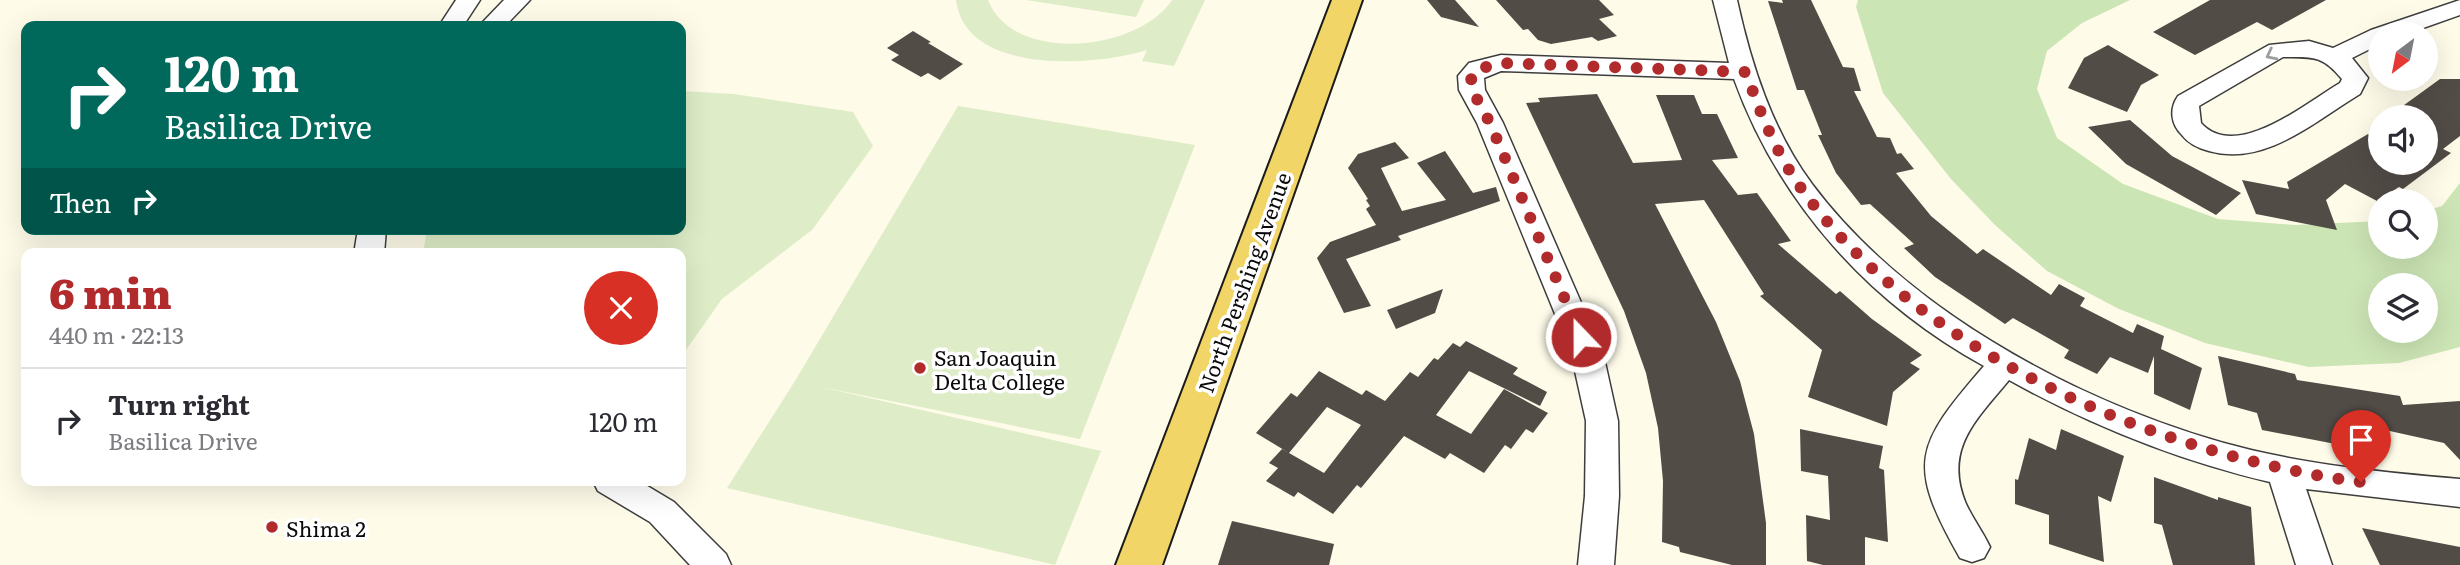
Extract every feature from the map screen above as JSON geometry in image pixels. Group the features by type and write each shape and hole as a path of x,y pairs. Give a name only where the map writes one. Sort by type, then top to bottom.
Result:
{"main road":[{"name":"North Pershing Avenue","path":"1139,565 1347,0"}],"street":[{"path":"454,21 468,0"},
{"path":"496,21 518,0"},
{"path":"1725,0 1746,72 1783,158 1803,190 1847,243 1925,311 2050,387 2127,422 2221,455 2335,479 2460,493"},
{"path":"2420,21 2460,7"},
{"path":"2336,56 2355,78 2351,88 2258,143 2243,149 2222,147 2186,126 2183,114 2187,102 2278,50 2309,49 2336,56 2368,41"},
{"path":"1595,565 1602,495 1602,421 1587,353 1490,123 1472,90 1471,76 1478,69 1501,63 1746,72"},
{"path":"1972,547 1953,514 1944,483 1941,456 1951,432 2006,362"},
{"path":"2283,469 2314,565"},
{"path":"618,486 662,512 713,565"}],"green space":[{"path":"956,0 988,0 1002,21 1023,35 1049,42 1077,44 1106,40 1133,31 1156,17 1172,0 1205,0 1174,66 1142,61 1147,50 1097,60 1067,61 1036,60 1007,53 983,42 965,25"},
{"path":"1026,0 1144,0 1136,17"},
{"path":"1858,0 2130,0 2082,23 2047,51 2037,89 2057,138 2123,184 2218,219 2295,225 2368,222 2368,259 2438,259 2438,207 2442,206 2460,183 2460,347 2399,363 2309,367 2205,343 2119,309 2047,271 1995,225 1951,179 1883,93 1856,7"},
{"path":"686,91 734,94 853,112 873,146 812,230 722,299 686,350 686,248 424,248 426,235 686,235"},
{"path":"958,106 1195,145 1080,439 821,387 1101,451 1055,565 727,488 795,381"}],"building":[{"path":"1427,0 1455,0 1479,27 1441,17"},
{"path":"1496,0 1599,0 1614,15 1599,19 1617,36 1598,41 1592,37 1551,44 1538,40 1528,29 1523,30"},
{"path":"1782,0 1811,0 1843,67 1854,68 1861,91 1854,91 1877,137 1890,138 1897,154 1901,153 1914,169 1896,173 1931,216 1977,254 1983,249 2051,295 2059,284 2085,298 2080,306 2133,333 2137,324 2164,336 2161,349 2202,368 2190,410 2154,394 2154,356 2148,373 2110,357 2097,374 2064,358 2069,350 2013,318 2005,324 1935,277 1904,248 1914,244 1870,204 1861,205 1836,173 1818,135 1822,135 1804,90 1797,90 1768,1 1783,3"},
{"path":"2210,0 2326,0 2272,30 2257,22 2195,55 2153,32"},
{"path":"913,31 963,64 940,80 928,73 921,77 891,60 899,55 887,48"},
{"path":"2108,45 2159,75 2141,85 2127,112 2068,88 2084,58"},
{"path":"2460,79 2460,136 2443,149 2451,153 2438,163 2438,105 2404,105 2423,91 2438,91 2438,80"},
{"path":"1597,94 1633,163 1682,160 1656,95 1694,95 1702,114 1717,114 1738,158 1712,160 1738,195 1757,193 1791,241 1778,244 1836,294 1840,291 1872,319 1922,355 1910,363 1920,369 1893,392 1887,426 1808,397 1822,350 1760,296 1764,294 1704,200 1655,204 1716,322 1740,381 1754,434 1766,523 1766,565 1732,565 1680,552 1679,547 1662,542 1663,481 1658,428 1646,373 1624,311 1526,103 1540,102 1538,98"},
{"path":"2130,120 2172,156 2241,193 2216,215 2126,164 2088,127"},
{"path":"2368,134 2368,175 2422,175 2403,189 2368,189 2368,196 2345,184 2326,200 2337,230 2256,214 2242,180 2289,189 2287,182"},
{"path":"1395,142 1409,158 1381,168 1402,211 1446,200 1417,163 1445,151 1473,193 1496,187 1500,201 1398,236 1401,240 1346,259 1371,306 1344,313 1317,258 1330,242 1376,225 1366,209 1370,206 1366,200 1368,199 1348,168 1358,154"},
{"path":"1443,289 1435,313 1396,329 1387,310"},
{"path":"1466,341 1518,368 1513,374 1547,392 1540,406 1469,371 1436,415 1471,434 1504,389 1548,413 1533,433 1526,429 1511,449 1505,445 1484,473 1450,453 1445,459 1404,436 1361,488 1357,485 1333,514 1298,492 1294,497 1266,481 1278,468 1269,463 1282,449 1289,453 1256,433 1291,393 1297,397 1319,371 1362,395 1366,390 1385,401 1410,372 1418,377 1434,358 1438,360 1453,343 1460,347","holes":["1327,407 1361,425 1324,473 1289,453"]},
{"path":"2218,356 2295,374 2297,380 2400,396 2403,405 2460,401 2460,460 2444,443 2358,424 2367,450 2262,430 2257,413 2228,405"},
{"path":"1800,429 1883,446 1879,468 1884,470 1888,542 1865,537 1865,565 1823,565 1807,561 1806,515 1830,520 1828,476 1801,471"},
{"path":"2061,429 2124,456 2111,502 2098,496 2104,562 2049,544 2049,515 2015,504 2015,479 2018,480 2029,438 2056,450"},
{"path":"2154,477 2218,500 2218,497 2251,507 2255,565 2173,565 2162,525 2154,523"},
{"path":"1232,521 1334,544 1329,565 1218,565"},
{"path":"2362,528 2460,547 2460,565 2380,565"}],"place":[{"name":"San Joaquin Delta College","path":"920,368"},
{"name":"Shima 2","path":"272,527"}],"route":[{"path":"1581,337 1490,123 1472,90 1471,76 1478,69 1501,63 1746,72 1777,146 1803,190 1847,243 1890,283 1968,340 2050,387 2127,422 2221,455 2361,482"}]}
